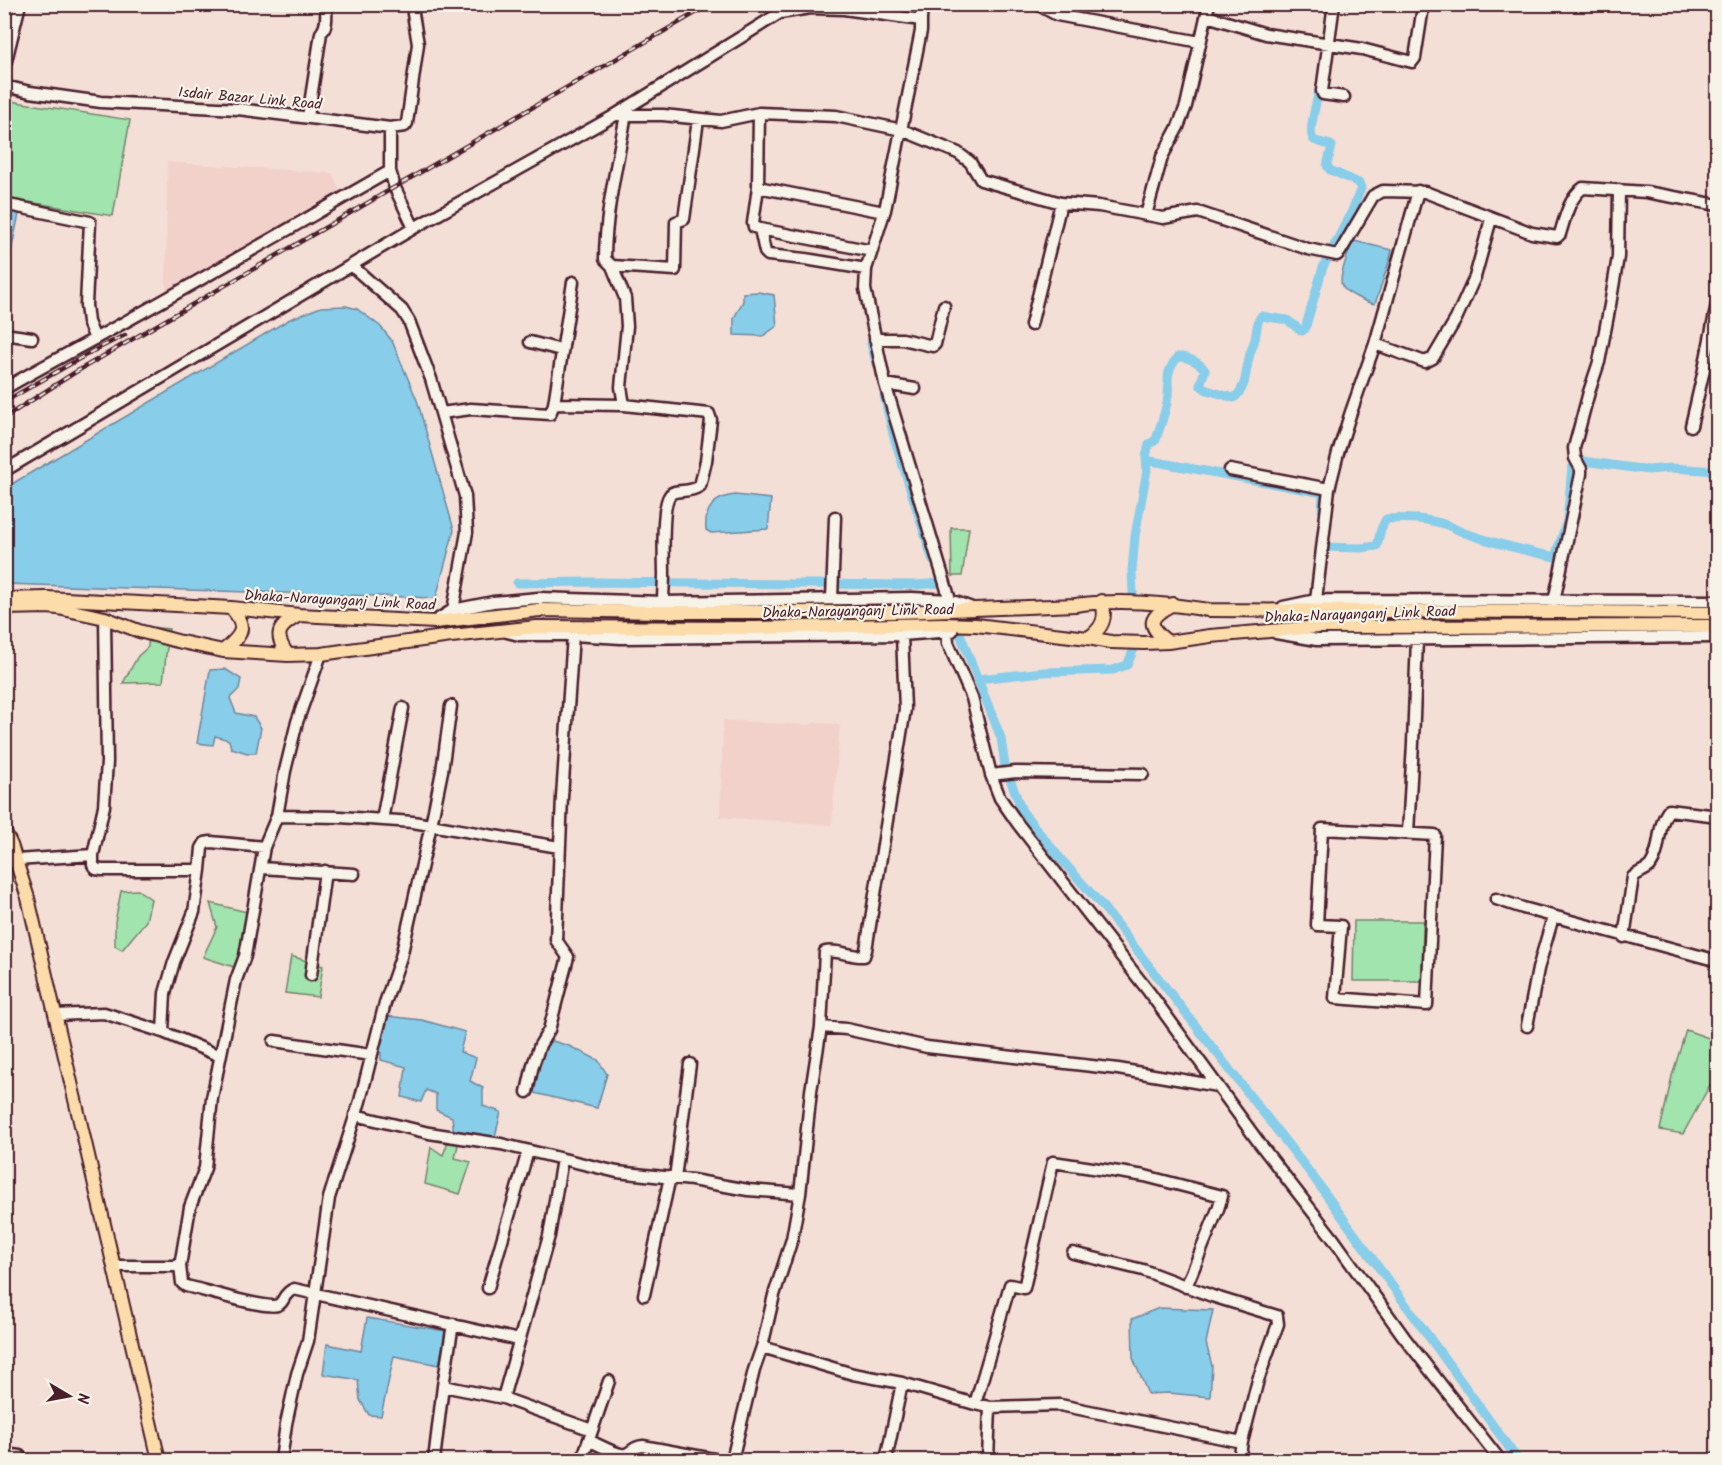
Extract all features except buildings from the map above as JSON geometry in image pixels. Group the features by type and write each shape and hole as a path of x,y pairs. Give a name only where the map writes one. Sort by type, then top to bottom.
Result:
{"main road":[{"name":"Dhaka-Narayanganj Link Road","path":"4,599 47,598 435,622 540,610 809,612 978,610 1075,605 1101,601 1173,604 1209,610 1553,606 1718,613"},
{"path":"1088,638 1096,633 1103,623 1104,611 1101,601"},
{"path":"1168,642 1155,631 1152,625 1156,615 1173,604"},
{"name":"Dhaka-Narayanganj Link Road","path":"4,608 48,607 105,618 158,636 223,651 288,656 321,654 501,630 573,626 755,628 943,624 976,625 1111,642 1168,642 1317,627 1718,626"},
{"path":"223,651 239,637 241,630 242,623 231,608"},
{"path":"288,656 280,643 279,634 284,624 299,615"},
{"path":"4,831 28,898 159,1461"}],"street":[{"path":"4,69 20,4"},
{"path":"308,117 321,33 324,30 326,19 326,4"},
{"path":"414,4 413,14 418,44 407,123 405,126 390,128 390,171 395,188 414,228"},
{"path":"922,4 919,43 902,130 884,213 866,269 865,289 885,384 950,600"},
{"path":"1037,4 1057,15 1200,42"},
{"path":"1146,214 1162,157 1186,106 1209,4"},
{"path":"1334,4 1323,94 1344,98"},
{"path":"1206,16 1266,34 1362,49 1412,62 1415,58 1425,4"},
{"path":"4,471 414,228 612,117 780,13 810,8 844,9 921,20"},
{"name":"Isdair Bazar Link Road","path":"4,83 9,87 30,92 101,102 238,109 390,128"},
{"path":"612,117 626,114 663,115 721,122 759,113 836,116 902,130 958,153 970,162 979,178 984,182 1061,203 1099,206 1168,219 1198,212 1308,249 1337,255 1373,196 1383,191 1418,191 1532,233 1557,237 1568,208 1583,188 1646,192 1718,205"},
{"path":"759,113 758,188 754,227 872,251"},
{"path":"624,405 621,387 627,326 625,298 612,266 605,259 605,249 626,114"},
{"path":"612,266 675,270 676,222 684,219 698,120"},
{"path":"4,389 390,171"},
{"path":"758,188 884,213"},
{"path":"1553,606 1581,469 1575,458 1574,448 1599,362 1618,257 1619,190"},
{"path":"1316,600 1329,489 1350,415 1375,344 1418,191"},
{"path":"1031,325 1061,203"},
{"path":"4,204 90,222 86,305 88,322 95,339"},
{"path":"1375,344 1425,362 1433,357 1456,318 1475,277 1491,219"},
{"path":"760,230 765,252 768,255 866,269"},
{"path":"1718,246 1718,252"},
{"path":"352,266 402,310 409,321 441,413 465,496 467,532 453,610"},
{"path":"441,413 471,410 548,414 551,412 573,282"},
{"path":"1690,426 1715,322 1718,299"},
{"path":"875,339 902,339 933,346 944,306"},
{"path":"4,334 32,338"},
{"path":"530,342 561,350"},
{"path":"885,384 915,389"},
{"path":"554,404 624,405 709,414 711,420 706,461 700,486 693,491 674,491 669,495 667,502 663,538 663,597"},
{"path":"1230,470 1329,489"},
{"path":"832,596 835,517"},
{"path":"435,622 453,610 493,602 539,598 832,596 950,600 978,610"},
{"path":"1268,610 1316,600 1553,606 1718,601"},
{"path":"105,618 107,762 104,806 93,855 93,865 96,869 200,870"},
{"path":"501,630 519,635 621,638 902,635 947,632 976,625"},
{"path":"1267,631 1317,640 1718,636"},
{"path":"947,632 948,643 972,698 1000,798 1149,992 1404,1337 1500,1461"},
{"path":"527,1092 540,1045 549,1030 568,957 556,940 559,847 573,635"},
{"path":"732,1461 774,1295 792,1239 800,1194 811,1091 821,1027 825,952 830,950 864,956 866,950 905,709 902,635"},
{"path":"1408,833 1417,639"},
{"path":"321,654 297,722 277,816 264,847 245,956 236,980 212,1098 205,1168 190,1207 180,1266 182,1283 186,1286 271,1306 281,1303 286,1294 294,1289 519,1340"},
{"path":"281,1461 297,1374 308,1341 329,1198 355,1115 385,1004 401,957 442,771 451,706"},
{"path":"382,820 403,708"},
{"path":"992,775 1016,772 1143,774"},
{"path":"1624,937 1633,877 1651,864 1664,816 1669,810 1718,816"},
{"path":"277,816 413,822 559,847"},
{"path":"1322,829 1408,833 1435,835 1427,1005 1335,998 1341,926 1317,925 1322,829"},
{"path":"163,1032 165,993 174,962 194,912 202,848 205,843 211,842 264,847"},
{"path":"16,860 93,855"},
{"path":"261,868 354,874"},
{"path":"311,975 325,871"},
{"path":"1496,899 1624,937 1718,961"},
{"path":"1527,1026 1538,969 1553,916"},
{"path":"56,1015 104,1014 163,1032 220,1056"},
{"path":"821,1027 846,1029 927,1047 1118,1070 1218,1086"},
{"path":"274,1041 371,1055"},
{"path":"644,1296 672,1178 690,1064"},
{"path":"355,1115 429,1132 501,1144 617,1172 748,1190 800,1194"},
{"path":"488,1288 528,1151"},
{"path":"503,1398 549,1236 562,1159"},
{"path":"975,1404 1010,1286 1024,1288 1053,1162 1145,1176 1222,1196 1186,1287"},
{"path":"1073,1253 1143,1270 1212,1296 1278,1316 1278,1324 1258,1380 1239,1461"},
{"path":"114,1266 180,1266"},
{"path":"434,1461 453,1324"},
{"path":"762,1347 853,1374 902,1383 990,1407 1060,1405 1242,1442"},
{"path":"582,1461 609,1381"},
{"path":"886,1461 902,1383"},
{"path":"443,1386 503,1398 590,1435 620,1454 643,1446 719,1461"},
{"path":"988,1461 990,1407"},
{"path":"4,1454 20,1456"},
{"path":"1710,1461 1718,1458"}],"shaded area":[{"path":"167,162 332,173 342,193 166,294"},
{"path":"723,720 808,725 816,722 840,725 832,825 720,817"}],"green space":[{"path":"4,100 130,120 113,216 5,198"},
{"path":"951,528 969,528 962,576 952,576"},
{"path":"149,627 169,629 163,682 123,683 138,656 148,647"},
{"path":"138,890 151,899 146,921 122,950 115,946 115,922 121,891"},
{"path":"210,903 251,913 242,955 234,967 203,957 217,927"},
{"path":"1354,921 1423,921 1422,981 1353,981"},
{"path":"291,956 323,966 318,997 285,993"},
{"path":"1686,1030 1717,1041 1716,1074 1683,1134 1660,1130 1672,1076"},
{"path":"449,1139 459,1141 455,1158 471,1162 460,1194 425,1184 431,1147 443,1155"}],"water":[{"path":"4,207 20,209 10,257 5,255"},
{"path":"1354,241 1392,250 1375,304 1352,295 1342,286 1343,270"},
{"path":"758,292 774,295 777,326 763,336 734,335 734,318 743,301 743,293"},
{"path":"346,306 357,309 380,326 392,341 417,400 454,530 436,598 5,584 5,488 290,319 321,307"},
{"path":"735,495 771,499 768,529 711,533 706,530 707,516 712,505 721,498"},
{"path":"225,669 241,679 239,689 230,698 236,713 254,717 261,728 256,753 231,748 229,740 215,736 213,745 197,743 210,670"},
{"path":"386,1016 422,1020 465,1032 460,1052 476,1058 470,1081 483,1088 483,1106 501,1112 494,1141 454,1135 452,1117 436,1110 436,1094 426,1090 421,1102 402,1097 406,1067 381,1060 381,1053 374,1051"},
{"path":"546,1039 569,1046 598,1060 607,1074 597,1108 530,1092"},
{"path":"1159,1308 1213,1310 1206,1343 1212,1366 1210,1397 1168,1393 1148,1394 1133,1358 1132,1319"},
{"path":"367,1318 446,1331 439,1365 394,1356 381,1416 369,1415 360,1400 358,1380 323,1374 327,1344 361,1351"}],"waterway":[{"path":"1133,593 1135,536 1147,470 1146,457 1149,444 1156,440 1165,412 1168,374 1173,364 1178,357 1193,360 1205,370 1200,385 1207,390 1234,398 1243,385 1257,324 1261,316 1287,320 1302,331 1305,329 1323,267 1352,211 1361,188 1359,183 1330,170 1327,166 1332,146 1316,141 1312,136 1312,123 1320,85"},
{"path":"871,344 876,362"},
{"path":"884,396 893,434 933,561"},
{"path":"1146,460 1323,493 1322,510"},
{"path":"1320,542 1320,547 1377,546 1386,519 1417,519 1447,525 1490,541 1555,557 1567,521 1572,468 1583,461 1648,470 1671,468 1718,471"},
{"path":"517,583 916,585 940,583"},
{"path":"960,634 1001,738 1005,766 1022,811 1104,908 1314,1178 1518,1460"},
{"path":"1559,643 1718,643"},
{"path":"978,679 1043,672 1113,670 1127,665 1134,649"}],"railway":[{"path":"4,418 74,373 711,4"},
{"path":"4,402 125,335"}]}
